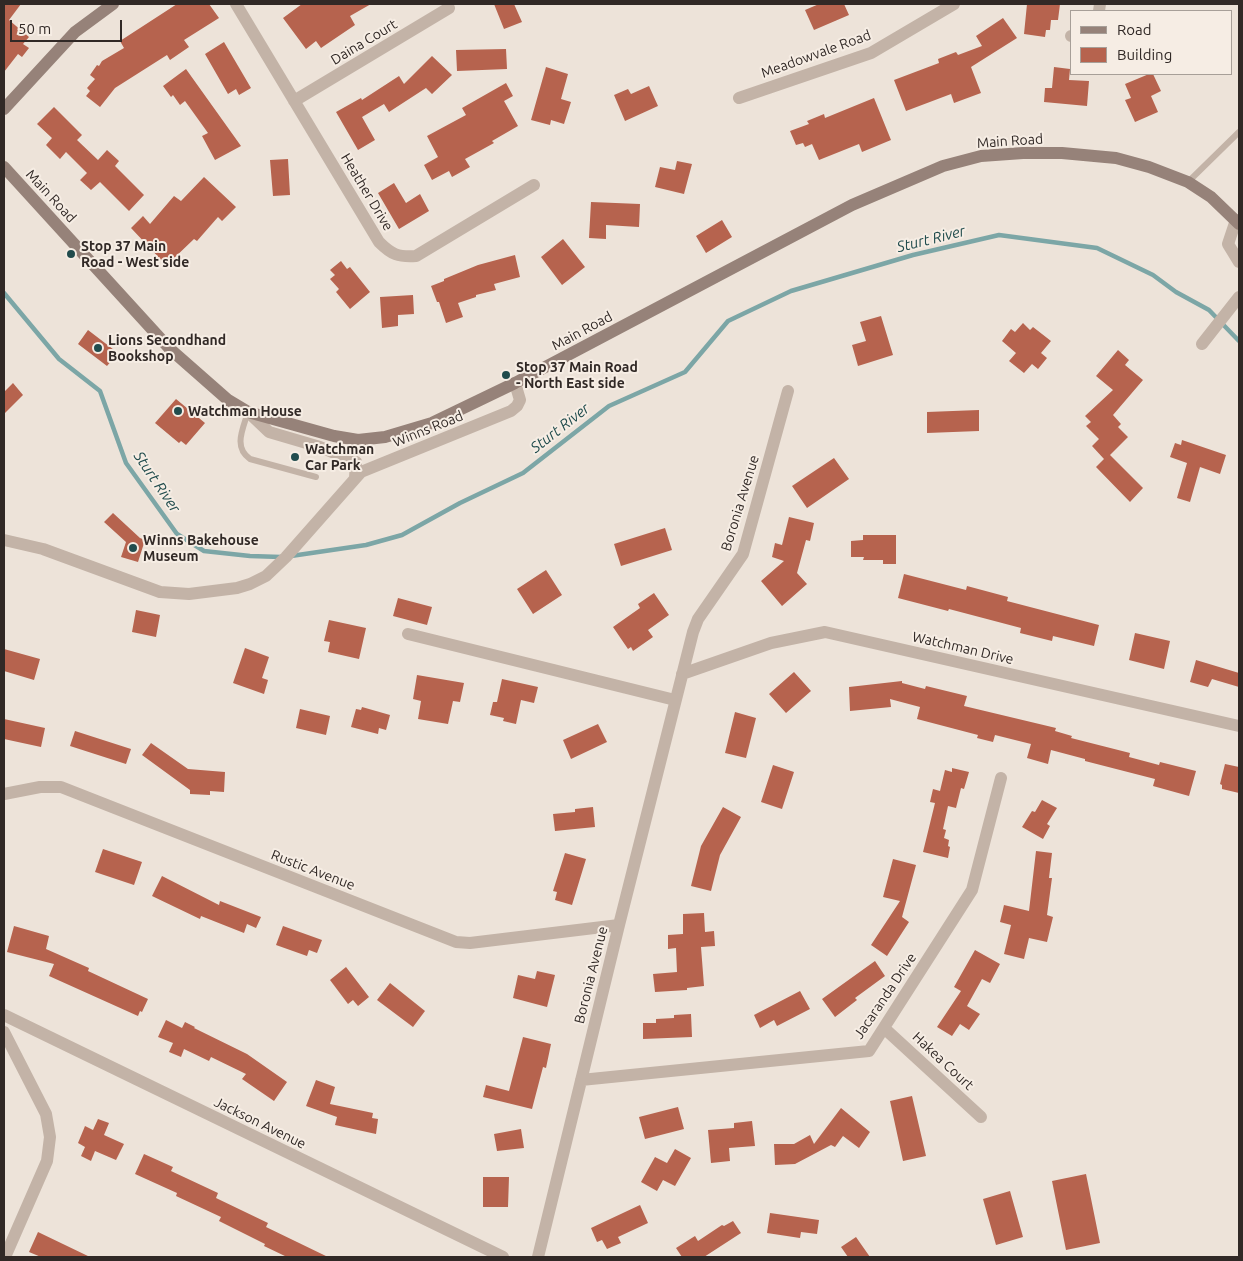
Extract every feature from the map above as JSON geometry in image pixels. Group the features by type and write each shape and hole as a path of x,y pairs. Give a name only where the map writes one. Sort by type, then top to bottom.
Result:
{"main road":[{"path":"4,109 75,32 112,4"},
{"name":"Main Road","path":"4,167 170,349 228,400 248,412 334,436 358,440 385,437 432,422 515,383 852,205 943,166 981,156 1023,152 1116,158 1149,167 1188,182 1211,197 1238,222"}],"street":[{"name":"Heather Drive","path":"236,4 379,242 389,252 401,257 416,256 534,185"},
{"name":"Meadowvale Road","path":"739,98 871,53 954,4"},
{"name":"Daina Court","path":"294,101 449,8"},
{"path":"1238,222 1228,244 1239,262"},
{"path":"1202,344 1239,297"},
{"name":"Winns Road","path":"4,540 43,549 160,592 189,594 237,588 266,576 297,545 361,472 511,411 520,400 515,383"},
{"name":"Boronia Avenue","path":"538,1257 693,632 698,619 742,554 788,391"},
{"path":"248,412 269,432 320,447 356,462 355,478"},
{"name":"Watchman Drive","path":"682,674 771,644 825,632 1239,726"},
{"path":"408,634 675,700"},
{"name":"Jacaranda Drive","path":"581,1080 869,1050 972,890 1001,778"},
{"name":"Rustic Avenue","path":"4,794 40,786 60,787 456,942 470,944 619,925"},
{"name":"Jackson Avenue","path":"4,1015 503,1257"},
{"name":"Hakea Court","path":"884,1028 981,1117"},
{"path":"4,1032 46,1114 50,1137 48,1161 5,1257"}],"lane":[{"path":"1188,182 1239,132"},
{"path":"248,412 240,442 245,456 316,477"}],"building":[{"path":"4,4 21,4 9,20 29,37 23,44 29,48 22,57 18,54 4,72"},
{"path":"177,4 209,4 219,18 184,40 189,47 170,60 167,55 115,88 100,107 86,96 90,91 87,88 95,79 90,75 102,61 124,48 120,41"},
{"path":"302,4 371,4 350,16 355,25 321,48 316,41 306,49 283,18"},
{"path":"494,4 514,4 522,22 504,29"},
{"path":"819,4 844,4 849,15 814,30 805,10"},
{"path":"1027,4 1060,4 1058,20 1051,20 1050,30 1046,30 1045,37 1024,34"},
{"path":"1003,18 1017,38 971,67 981,93 954,103 951,94 906,111 894,80 939,63 938,59 956,52 958,55 982,46 976,36"},
{"path":"224,42 251,88 239,95 236,89 228,94 205,54"},
{"path":"506,49 507,69 457,71 456,50"},
{"path":"432,56 452,75 432,94 426,88 389,112 384,104 362,117 375,140 358,150 336,112 361,98 362,100 399,76 404,84"},
{"path":"546,67 568,74 561,99 571,102 564,124 551,120 550,125 531,120"},
{"path":"1054,67 1070,69 1069,80 1089,81 1087,106 1044,102 1045,88 1052,88"},
{"path":"186,69 241,146 215,160 202,136 208,133 185,101 180,105 163,86"},
{"path":"1147,75 1153,75 1161,91 1151,96 1158,112 1135,122 1125,100 1131,98 1125,84"},
{"path":"506,83 513,96 504,101 518,126 492,141 494,143 465,159 470,167 452,177 449,171 432,180 424,165 438,157 427,136 466,115 462,108"},
{"path":"649,86 658,106 625,121 614,95 628,89 631,94"},
{"path":"874,98 891,140 862,152 859,144 819,160 812,144 805,147 803,143 796,145 790,131 809,124 807,121 824,114 825,118"},
{"path":"54,107 82,135 77,140 98,160 107,150 119,161 115,166 144,195 129,211 100,182 91,190 80,180 87,173 66,152 60,159 46,145 52,138 37,124"},
{"path":"288,159 290,195 273,196 270,160"},
{"path":"677,161 692,164 684,194 655,187 660,167 675,170"},
{"path":"204,177 236,207 222,221 218,217 197,241 194,239 171,261 168,258 163,262 131,228 143,216 150,224 174,196 181,201"},
{"path":"394,183 406,203 420,194 429,211 399,229 378,193"},
{"path":"591,202 640,204 639,227 606,225 606,239 589,238"},
{"path":"722,220 732,237 706,253 696,236"},
{"path":"563,239 585,267 562,285 541,257"},
{"path":"515,255 520,277 494,284 496,290 476,295 476,297 458,303 463,317 446,323 431,286 478,265"},
{"path":"341,261 347,269 350,267 370,292 350,309 336,292 339,289 330,279 335,275 330,270"},
{"path":"413,295 414,314 398,315 398,326 382,328 380,297"},
{"path":"881,316 893,355 858,366 852,345 866,341 860,322"},
{"path":"1023,323 1030,330 1033,327 1051,341 1041,353 1047,358 1038,369 1032,364 1024,373 1009,361 1016,353 1002,341 1011,329 1015,332"},
{"name":"Lions Secondhand Bookshop","path":"88,330 118,353 107,366 78,344"},
{"path":"1118,350 1129,360 1125,365 1143,380 1113,415 1121,424 1118,427 1128,437 1110,455 1143,488 1130,502 1096,467 1104,459 1092,446 1099,439 1086,426 1091,422 1085,416 1113,390 1096,376"},
{"path":"13,383 23,395 4,414 4,392"},
{"name":"Watchman House","path":"176,399 205,423 186,445 181,441 179,443 155,423"},
{"path":"979,410 979,431 927,433 927,412"},
{"path":"1182,440 1226,455 1220,474 1200,467 1190,502 1177,498 1187,463 1170,457 1175,443 1181,445"},
{"path":"834,458 849,479 807,508 792,486"},
{"path":"113,513 140,538 145,540 138,562 121,557 126,542 104,522"},
{"path":"789,517 814,523 810,541 806,540 797,573 807,584 782,606 761,581 784,561 772,557 775,543 782,545"},
{"path":"665,528 672,550 621,566 614,544"},
{"path":"863,535 896,535 896,564 883,564 883,560 863,560 864,557 851,557 851,541 863,540"},
{"path":"546,570 562,595 533,614 517,589"},
{"path":"904,574 966,590 967,586 1008,597 1007,601 1099,625 1094,646 1053,636 1052,641 1020,633 1021,628 898,598"},
{"path":"654,593 669,615 648,630 653,637 633,651 631,647 628,649 613,627 640,608 638,604"},
{"path":"398,598 432,607 427,625 393,616"},
{"path":"136,610 160,615 156,637 132,632"},
{"path":"329,620 366,628 359,659 328,652 330,642 324,641"},
{"path":"1135,633 1170,641 1164,669 1129,660"},
{"path":"245,648 269,657 262,678 268,680 264,694 233,683"},
{"path":"4,649 40,659 34,680 4,671"},
{"path":"1196,660 1239,673 1239,687 1212,679 1208,687 1190,682"},
{"path":"794,672 811,691 786,713 769,694"},
{"path":"417,675 464,683 460,702 453,701 448,724 418,719 421,701 413,699"},
{"path":"502,679 538,687 534,703 521,700 516,724 503,721 504,718 490,715 493,702 497,702"},
{"path":"902,681 902,683 925,689 926,686 967,696 964,706 1056,728 1055,731 1072,736 1071,738 1130,753 1129,757 1159,765 1160,762 1196,771 1189,796 1153,786 1155,779 1051,750 1048,764 1027,758 1031,744 995,735 993,742 977,738 978,735 917,719 920,707 890,699 891,707 850,711 849,687"},
{"path":"362,707 390,715 386,730 379,728 378,734 351,727 356,709 361,710"},
{"path":"300,709 330,716 326,735 296,728"},
{"path":"735,712 756,718 746,758 725,753"},
{"path":"4,719 45,728 41,747 4,739"},
{"path":"598,724 607,742 571,759 563,740"},
{"path":"75,731 131,749 126,764 70,746"},
{"path":"151,743 188,769 225,772 224,792 210,791 210,795 190,794 190,790 142,755"},
{"path":"1225,764 1239,767 1239,793 1222,789 1220,784"},
{"path":"773,765 794,772 782,809 761,802"},
{"path":"952,768 969,772 964,789 961,788 956,808 948,806 943,829 946,830 944,838 949,840 948,858 923,852 935,803 930,802 933,789 940,791 945,770 952,772"},
{"path":"1042,800 1057,808 1047,824 1050,826 1043,839 1022,827 1032,811 1035,812"},
{"path":"593,807 595,827 555,831 553,814 575,812 575,809"},
{"path":"723,807 741,817 720,855 711,891 691,886 701,846"},
{"path":"103,849 142,862 134,885 95,872"},
{"path":"1036,851 1052,853 1049,878 1052,878 1047,915 1053,917 1047,942 1029,938 1024,959 1004,954 1011,925 1000,922 1004,905 1029,911"},
{"path":"565,853 586,859 572,905 555,900 557,892 553,891"},
{"path":"893,859 916,865 902,917 909,922 887,956 871,945 900,901 883,897"},
{"path":"162,876 219,905 220,901 261,917 256,928 247,924 244,933 201,916 200,919 152,896"},
{"path":"704,913 705,932 714,931 715,946 701,947 704,986 687,988 687,990 655,992 653,974 677,972 676,948 668,949 668,935 683,934 683,914"},
{"path":"14,926 49,936 46,949 89,968 88,971 148,999 142,1012 140,1011 138,1016 49,976 54,964 7,952"},
{"path":"283,926 322,940 317,953 309,950 307,956 276,945"},
{"path":"975,950 1000,964 990,983 982,979 967,1006 980,1014 969,1030 960,1024 952,1036 937,1027 961,991 954,987"},
{"path":"875,961 885,976 855,998 857,1000 835,1017 822,999"},
{"path":"346,967 369,997 358,1006 353,1000 348,1004 330,980"},
{"path":"537,971 555,975 547,1007 513,998 518,975 535,979"},
{"path":"390,983 425,1011 413,1027 377,1000"},
{"path":"800,991 810,1009 777,1026 774,1020 760,1028 754,1015"},
{"path":"691,1014 692,1037 643,1039 643,1023 656,1023 656,1019 674,1018 674,1015"},
{"path":"166,1020 182,1028 185,1022 195,1027 247,1054 287,1082 274,1101 242,1079 246,1074 211,1057 209,1061 184,1049 181,1057 169,1052 173,1043 158,1037"},
{"path":"523,1037 551,1044 546,1068 543,1067 532,1109 483,1097 486,1085 509,1091"},
{"path":"316,1080 335,1087 330,1104 373,1113 372,1118 378,1119 376,1134 335,1125 337,1117 306,1106"},
{"path":"912,1096 926,1156 903,1161 890,1101"},
{"path":"678,1107 684,1129 645,1139 639,1117"},
{"path":"841,1108 870,1132 859,1148 843,1136 835,1147 831,1145 795,1164 775,1165 774,1144 794,1144 810,1135 814,1144"},
{"path":"98,1119 109,1123 104,1135 124,1144 116,1160 95,1151 91,1161 81,1156 85,1147 78,1143 85,1126 93,1130"},
{"path":"752,1121 755,1146 729,1148 730,1161 711,1163 708,1130 734,1128 734,1123"},
{"path":"521,1129 524,1148 497,1151 494,1134"},
{"path":"675,1149 691,1158 675,1186 663,1180 657,1191 641,1182 655,1157 667,1163"},
{"path":"144,1154 173,1167 171,1171 218,1193 216,1198 268,1223 266,1227 328,1257 287,1257 219,1221 221,1217 176,1196 177,1193 135,1174"},
{"path":"1086,1174 1100,1243 1066,1250 1052,1181"},
{"path":"483,1177 509,1177 508,1207 483,1207"},
{"path":"1010,1191 1023,1237 996,1245 983,1199"},
{"path":"640,1205 648,1223 618,1237 621,1243 607,1249 602,1240 597,1242 591,1228"},
{"path":"770,1213 819,1220 817,1234 801,1232 800,1238 767,1233"},
{"path":"733,1221 741,1233 704,1257 682,1257 676,1248 695,1236 698,1241 722,1225 724,1226"},
{"path":"38,1232 90,1257 41,1257 29,1252"},
{"path":"856,1237 870,1257 848,1257 841,1247"}],"waterway":[{"name":"Sturt River","path":"291,556 366,545 402,535 460,503 523,473 609,406 685,372 728,321 791,291 913,255 999,235 1097,248 1153,275 1176,292 1209,310 1239,341"},
{"name":"Sturt River","path":"4,293 59,359 100,391 126,463 177,534 204,551 281,557"}],"place":[{"name":"Stop 37 Main Road - West side","path":"71,254"},
{"name":"Lions Secondhand Bookshop","path":"98,348"},
{"name":"Stop 37 Main Road - North East side","path":"506,375"},
{"name":"Watchman House","path":"178,411"},
{"name":"Watchman Car Park","path":"295,457"},
{"name":"Winns Bakehouse Museum","path":"133,548"}]}
